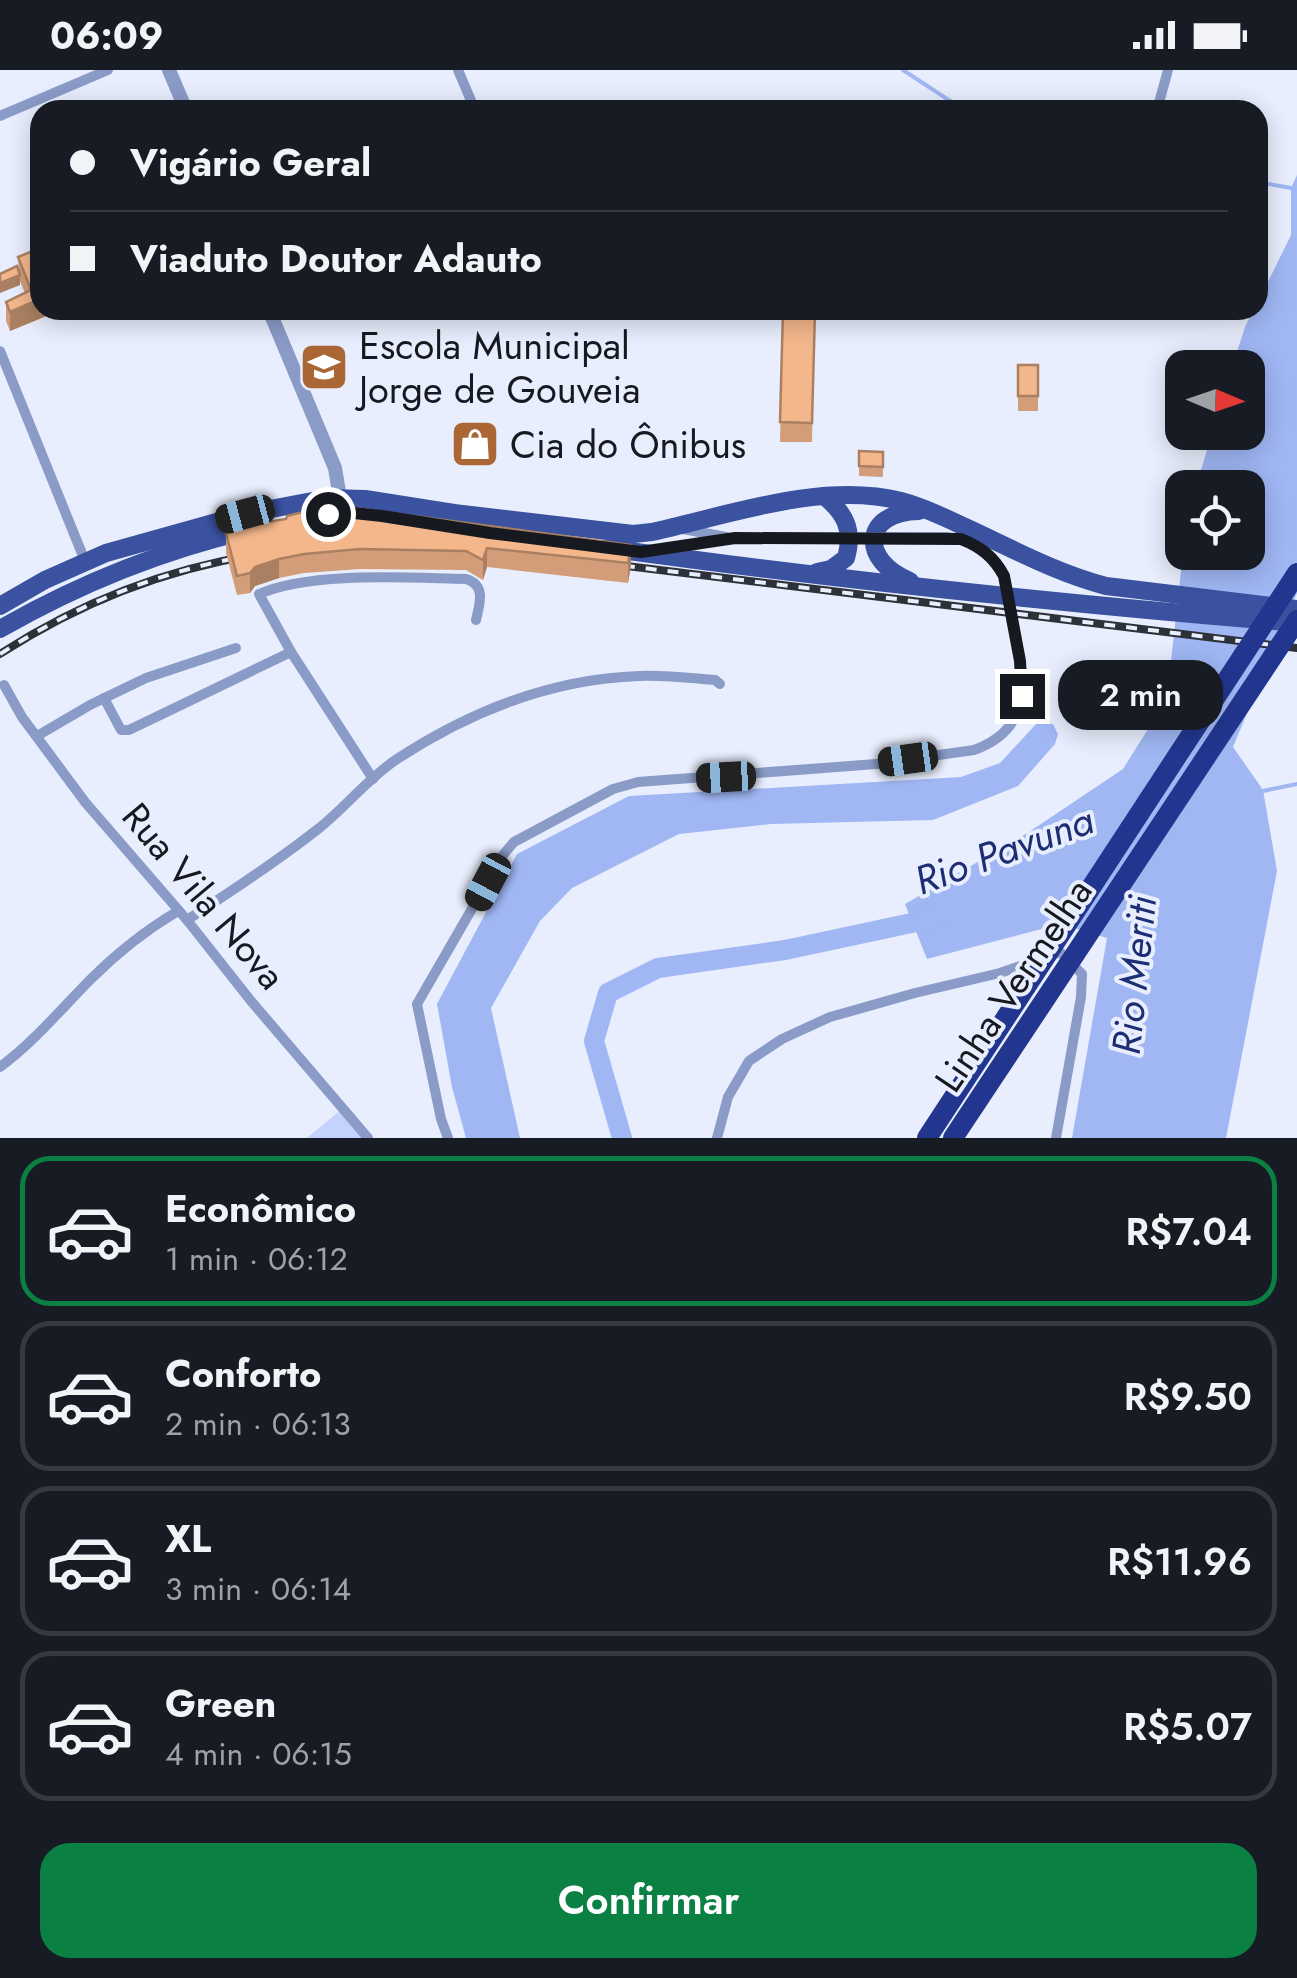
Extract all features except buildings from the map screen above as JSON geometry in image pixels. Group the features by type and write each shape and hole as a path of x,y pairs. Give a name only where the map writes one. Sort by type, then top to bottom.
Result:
{"highway":[{"name":"Linha Vermelha","path":"926,1138 1297,573"},
{"name":"Linha Vermelha","path":"953,1138 1297,622"}],"main road":[{"path":"0,629 114,573 230,535 312,517 367,514 490,533 634,534 801,498 862,494 930,510 1076,578 1167,603 1297,622"},
{"path":"811,573 839,564 849,548 848,523 824,496"},
{"path":"0,606 84,562 143,540 245,514 340,498 454,513 641,552 926,587 1297,608"},
{"path":"926,587 884,566 877,558 875,544 882,520 893,514 930,510"}],"street":[{"path":"38,100 108,70"},
{"path":"170,70 182,100"},
{"path":"458,70 471,100"},
{"path":"1160,100 1168,70"},
{"path":"0,116 30,103"},
{"path":"273,320 335,468 340,498"},
{"path":"0,351 84,562"},
{"path":"672,528 735,538"},
{"path":"448,1138 418,1004 514,842 612,788 638,782 876,764 974,750 988,745 1018,713 1023,680 1004,576 983,549 972,543 947,537 735,538 641,552"},
{"path":"372,779 259,594 352,579 466,578 479,588 476,620"},
{"path":"37,736 146,678 236,648"},
{"path":"104,698 120,730 130,730 291,652"},
{"path":"187,920 320,828 395,760 476,715 536,693 594,680 642,676 715,680 720,684"},
{"name":"Rua Vila Nova","path":"4,685 22,717 86,802 368,1138"},
{"path":"0,1067 22,1051 118,954 178,910"},
{"path":"716,1138 728,1096 748,1061 782,1039 830,1018 1000,973 1060,952 1082,974 1056,1138"}],"shaded area":[{"path":"343,1108 367,1138 307,1138"}],"water":[{"name":"Rio Meriti","path":"1297,175 1297,593 1233,747 1263,790 1277,871 1226,1138 1072,1138 1107,938 1061,924 927,959 905,904 1029,832 1123,769 1163,698 1170,670 1181,570 1265,570 1265,470 1201,470 1207,450 1265,450 1265,350 1238,350 1248,320 1268,320 1268,282 1291,235 1291,188"},
{"path":"1038,722 1053,724 1058,734 1055,744 1018,786 933,820 771,824 679,834 572,888 540,921 491,1008 520,1138 466,1138 437,1004 517,854 629,796 961,777 1000,763"}],"waterway":[{"path":"903,70 949,100"},
{"path":"1268,184 1291,188"},
{"path":"1263,791 1297,784"},
{"name":"Rio Pavuna","path":"622,1138 594,1041 608,993 658,968 785,950 935,918"}],"railway":[{"path":"0,654 60,619 122,591 154,579 254,555"},
{"path":"602,563 1297,648"}],"place":[{"name":"Escola Municipal Jorge de Gouveia","path":"324,367"},
{"name":"Cia do Ônibus","path":"475,444"}],"route":[{"path":"328,514 382,516 641,552 735,538 961,539 983,549 1004,576 1023,680 1022,696"}]}
